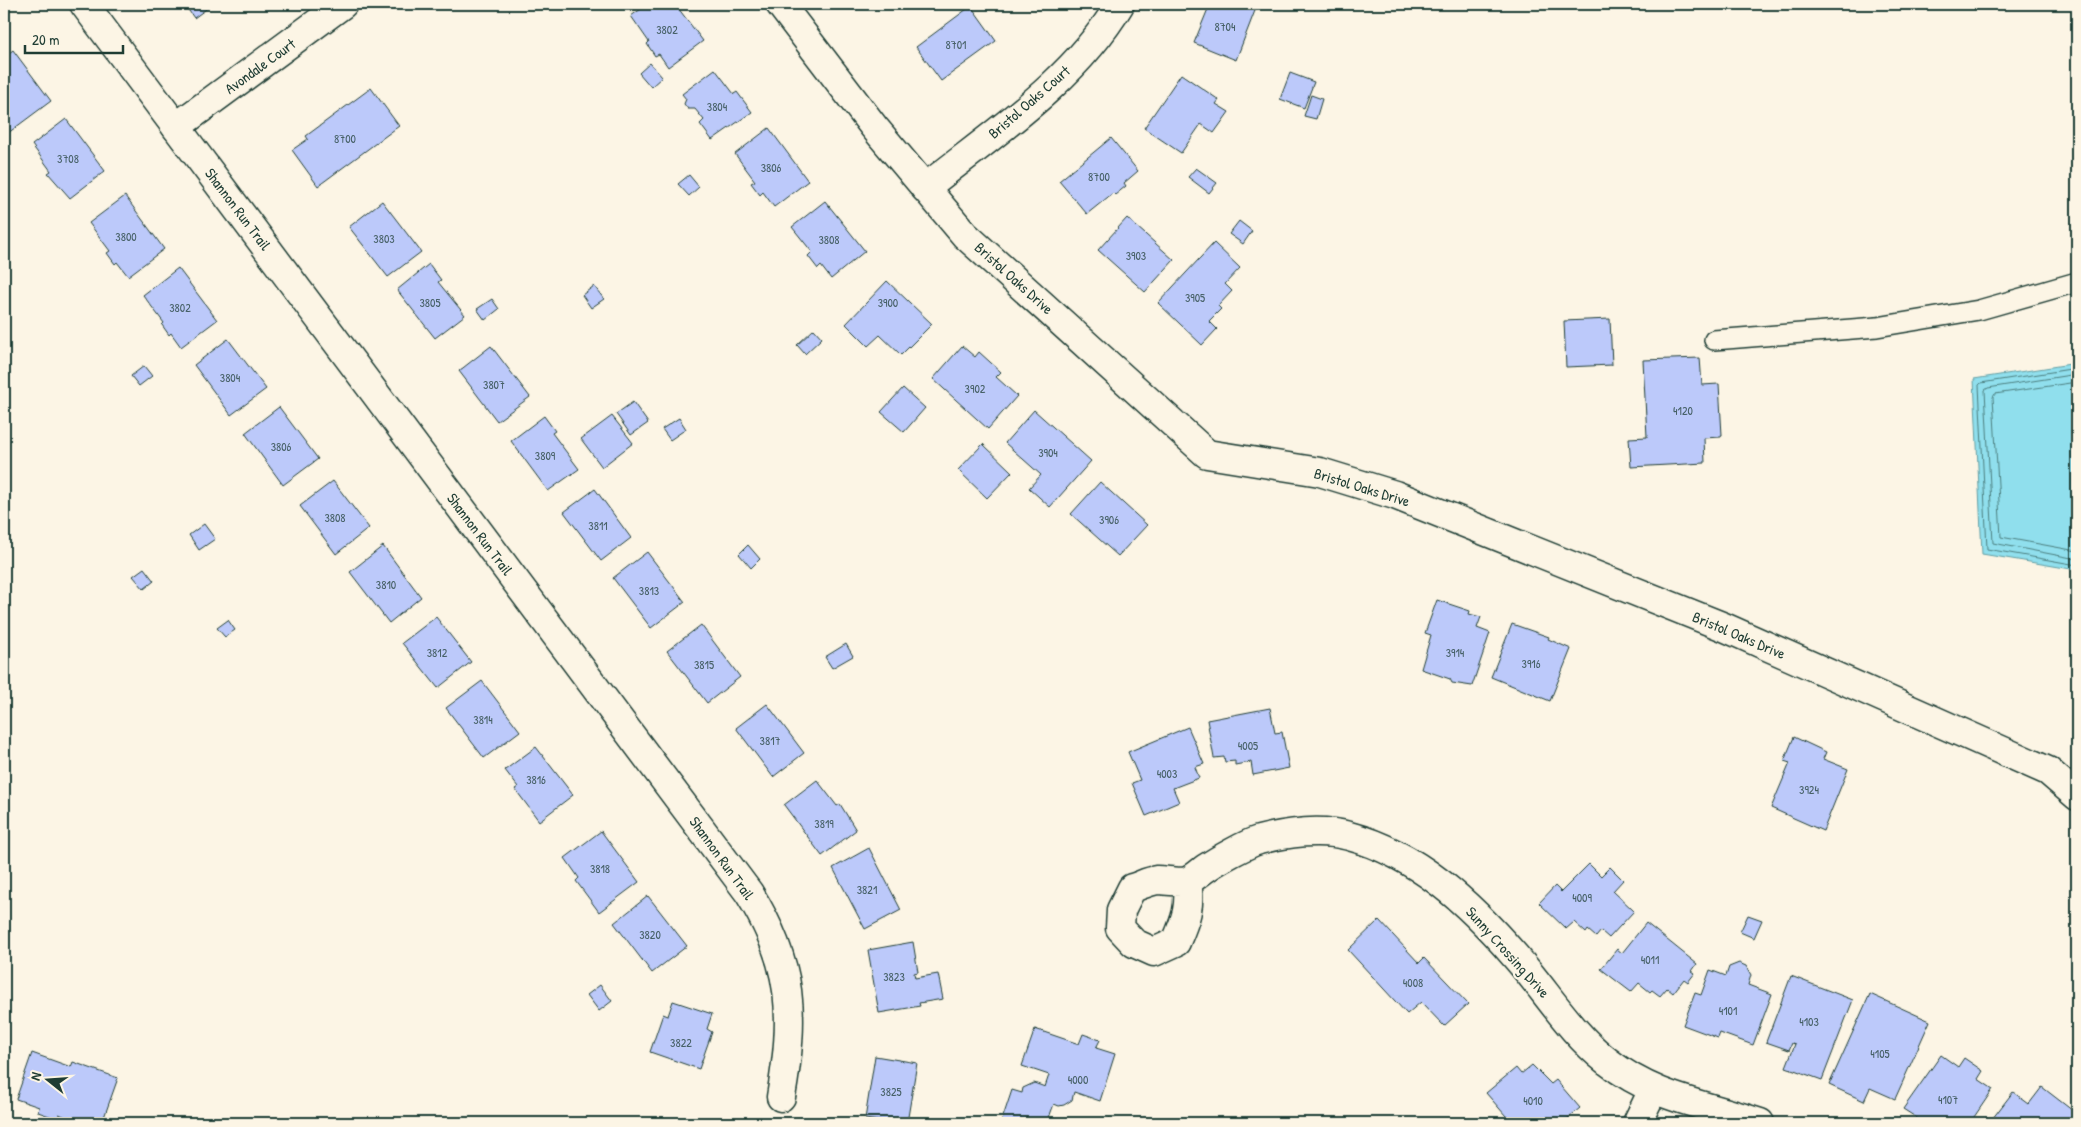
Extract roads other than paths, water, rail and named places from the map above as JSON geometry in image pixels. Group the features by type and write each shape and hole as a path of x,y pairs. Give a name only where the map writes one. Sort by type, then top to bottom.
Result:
{"street":[{"name":"Shannon Run Trail","path":"84,4 749,893 764,917 776,946 789,998 788,1054 781,1096"},
{"name":"Avondale Court","path":"176,127 343,4"},
{"name":"Bristol Oaks Drive","path":"780,4 874,127 965,235 1207,454 1320,472 1404,498 1724,627 2048,771 2077,796"},
{"name":"Bristol Oaks Court","path":"925,188 1034,101 1069,69 1093,43 1120,4"},
{"name":"Sunny Crossing Drive","path":"1186,881 1207,867 1258,840 1301,833 1328,832 1349,835 1393,852 1430,875 1455,895 1497,935 1532,974 1572,1028 1606,1061 1652,1090 1699,1106 1760,1123"},
{"path":"1637,1123 1652,1090"}],"lane":[{"path":"1714,340 1877,327 1979,310 2077,282"}],"water":[{"path":"2077,363 2077,570 1982,554 1974,379"}]}
